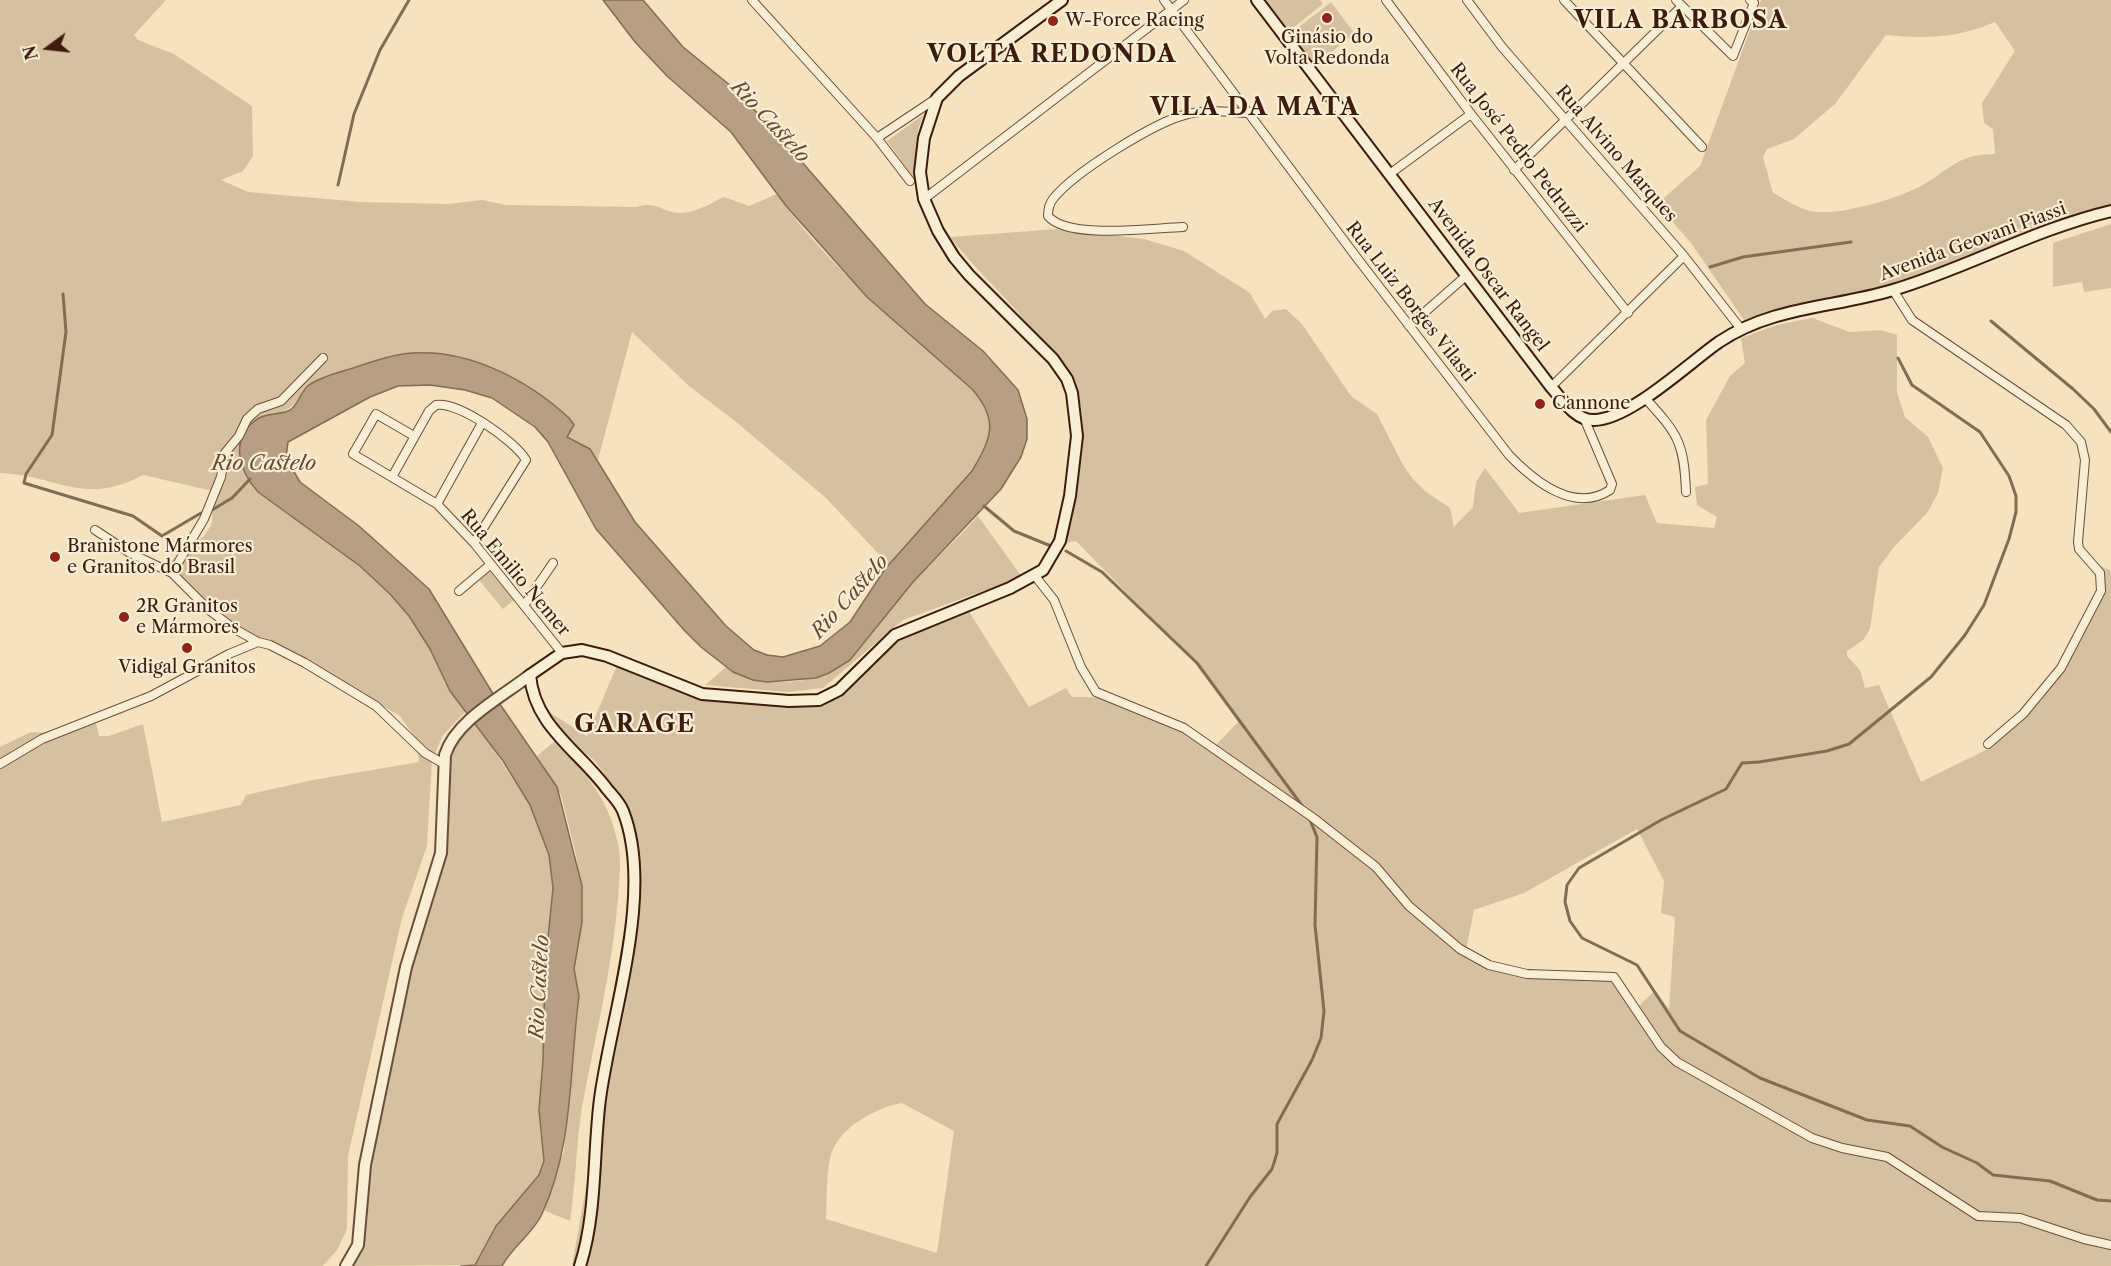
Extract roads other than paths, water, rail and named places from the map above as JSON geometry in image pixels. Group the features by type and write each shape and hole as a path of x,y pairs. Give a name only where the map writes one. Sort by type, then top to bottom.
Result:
{"main road":[{"path":"346,1266 358,1245 364,1165 406,967 441,853 444,764 449,742 469,722 530,675 562,653 574,650 596,652 702,694 808,702 827,697 839,690 895,634 1035,576 1049,562 1060,541 1070,496 1077,436 1072,393 1067,379 1053,359 954,257 938,231 924,199 921,159 927,125 937,98 959,76 1062,0"},
{"name":"Avenida Oscar Rangel","path":"1257,0 1391,173 1551,387 1574,412 1584,418"},
{"name":"Avenida Geovani Piassi","path":"1741,329 1777,315 1893,290 2066,224 2111,211"},
{"path":"1584,418 1593,420 1608,417 1645,398 1741,329"},
{"path":"530,675 531,689 546,723 592,768 612,794 622,809 631,837 633,885 627,954 600,1095 589,1220 580,1266"}],"street":[{"path":"752,0 877,138 910,181"},
{"name":"Rua Luiz Borges Vilasti","path":"1164,0 1409,326 1523,469 1536,481 1563,494 1592,498 1610,490 1612,484 1584,418"},
{"path":"924,199 1185,0"},
{"name":"Rua José Pedro Pedruzzi","path":"1386,0 1514,170 1628,313"},
{"name":"Rua Alvino Marques","path":"1467,0 1502,47 1684,256 1741,329"},
{"path":"1564,0 1702,147"},
{"path":"1514,170 1624,64 1679,3 1733,56 1754,3 1750,0"},
{"path":"877,138 937,98"},
{"path":"1183,227 1077,229 1052,221 1048,216 1048,208 1052,200 1073,178 1168,121 1205,111 1247,113"},
{"path":"1391,173 1471,114"},
{"path":"1551,387 1684,256"},
{"path":"1409,326 1467,275"},
{"path":"1893,290 1912,320 2066,425 2075,433 2084,450 2079,549 2100,573 2101,591 2061,668 2023,714 1988,744"},
{"path":"172,573 204,519 221,477 225,453 239,436 247,419 258,409 281,400 323,358"},
{"path":"1645,398 1669,425 1680,442 1685,459 1686,492"},
{"path":"392,477 429,411 436,405 452,406 508,438 520,449 526,460 474,543"},
{"name":"Rua Emilio Nemer","path":"414,436 376,414 353,454 437,504 474,543 562,653"},
{"path":"437,504 482,423"},
{"path":"95,530 130,553 172,573 209,610 233,628 305,663 376,706 425,753 444,764"},
{"path":"525,604 553,563"},
{"path":"459,591 491,564"},
{"path":"1035,576 1054,600 1081,667 1096,692 1184,728 1312,817 1376,867 1409,906 1460,949 1489,965 1527,974 1614,977 1661,1047 1677,1062 1812,1138 1842,1148 1887,1157 1978,1216 2020,1218 2084,1239 2111,1245"},
{"path":"0,764 42,739 152,696 229,654 258,642"}],"water":[{"name":"Rio Castelo","path":"603,0 643,0 683,47 731,86 776,132 925,304 983,351 1018,390 1027,419 1027,439 1021,457 1001,489 913,582 850,660 816,678 767,682 753,680 733,672 701,647 684,630 596,529 548,442 535,427 492,398 465,390 430,385 398,386 370,397 288,442 286,458 300,482 359,526 429,589 495,697 557,787 582,886 582,922 574,969 579,996 569,1108 552,1190 537,1223 502,1266 461,1266 475,1265 496,1226 539,1175 544,1161 539,1110 543,1060 545,968 553,888 549,855 530,805 503,761 450,691 430,649 409,616 390,594 360,566 258,492 251,484 242,464 240,444 243,435 259,418 290,410 296,405 306,388 314,382 332,374 391,356 434,353 456,356 497,370 536,392 569,418 574,425 567,437 590,449 635,522 726,626 754,650 767,655 783,657 820,646 850,622 885,569 972,471 984,448 990,429 986,410 972,389 867,297 787,207 731,132 667,76 635,42"}],"waterway":[{"path":"338,185 354,114 380,50 409,0"},
{"path":"1710,267 1743,257 1851,242"},
{"path":"63,294 66,332 52,435 26,474 24,483 133,516 162,536 201,513"},
{"path":"1991,321 2073,389 2094,409 2111,432"},
{"path":"1898,358 1912,385 1980,432 2009,476 2016,496 2016,512 2009,539 1984,605 1965,635 1931,677 1849,744 1827,751 1742,763 1726,789 1661,820 1579,868 1567,885 1565,902 1570,921 1582,938 1637,965 1680,1031 1760,1078 1867,1120 1910,1126 1942,1147 1977,1163 1993,1175 2050,1181 2097,1200 2111,1201"},
{"path":"212,510 232,498 250,479"},
{"path":"984,506 1014,531 1051,546"},
{"path":"1066,551 1102,572 1197,663 1303,807"},
{"path":"1206,1266 1250,1197 1272,1169 1277,1153 1277,1124 1312,1060 1321,1038 1324,1011 1315,925 1317,837 1310,820"}],"place":[{"name":"Ginásio do Volta Redonda","path":"1327,18"},
{"name":"W-Force Racing","path":"1053,21"},
{"name":"Cannone","path":"1540,404"},
{"name":"Branistone Mármores e Granitos do Brasil","path":"55,557"},
{"name":"2R Granitos e Mármores","path":"124,617"},
{"name":"Vidigal Granitos","path":"187,648"}],"district":[{"name":"VILA BARBOSA","path":"1681,21"},
{"name":"VOLTA REDONDA","path":"1052,55"},
{"name":"VILA DA MATA","path":"1255,108"},
{"name":"GARAGE","path":"635,725"}]}
